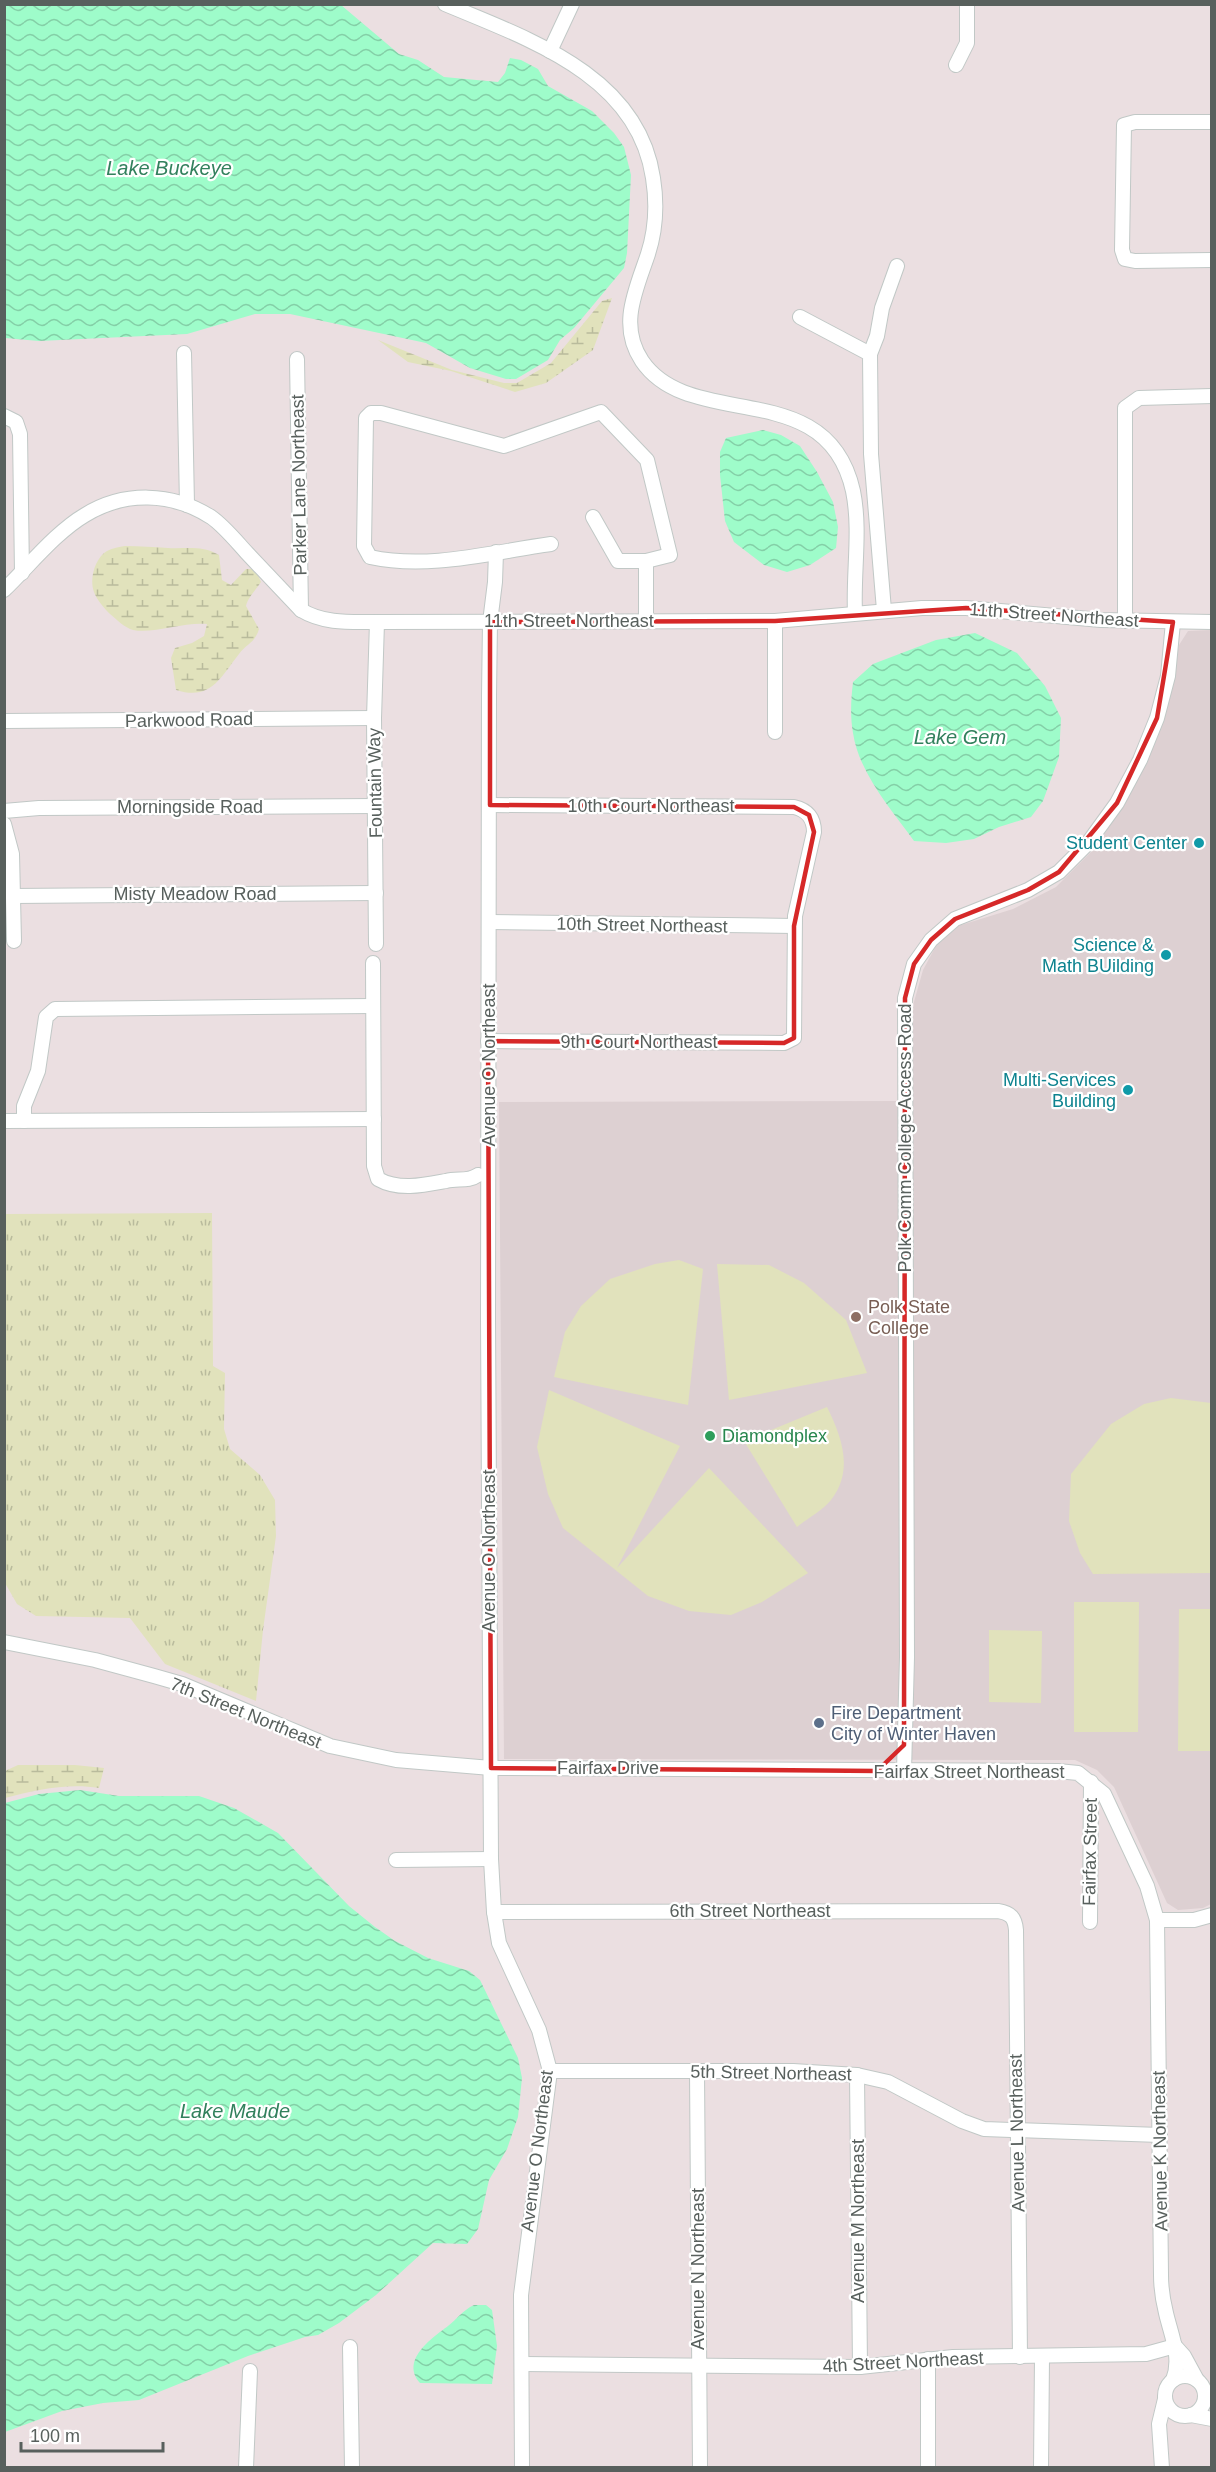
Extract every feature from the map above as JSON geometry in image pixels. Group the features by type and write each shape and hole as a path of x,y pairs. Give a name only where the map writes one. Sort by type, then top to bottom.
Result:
{"street":[{"path":"445,4 570,61 599,84 630,117 648,151 656,195 656,210 649,252 629,315 629,328 637,352 644,363 664,382 691,394 764,410 800,423 826,440 841,460 855,505 855,613"},
{"path":"550,51 572,4"},
{"path":"956,65 967,43 967,4"},
{"path":"1212,122 1135,122 1124,125 1122,250 1125,259 1135,261 1212,260"},
{"path":"884,610 872,454 870,354 877,336 882,308 897,266"},
{"path":"800,317 870,354"},
{"path":"184,353 187,506"},
{"name":"Parker Lane Northeast","path":"297,359 301,610"},
{"path":"1125,621 1125,408 1139,398 1212,396"},
{"path":"551,544 448,560 385,560 370,557 364,546 366,418 371,413 381,413 504,446 602,412 647,460 670,555 646,561 618,561 593,517"},
{"path":"4,416 16,422 20,434 22,573"},
{"name":"11th Street Northeast","path":"4,590 77,520 105,504 142,496 157,497 187,506 212,518 301,610 314,618 326,620 377,622 775,621 884,610 966,608 1125,621 1212,622"},
{"name":"Avenue O Northeast","path":"496,552 490,622 488,1041 483,1175 491,1859 494,1912 502,1952 540,2030 550,2071 522,2283 522,2468"},
{"path":"646,561 646,621"},
{"path":"775,621 776,732"},
{"name":"Fountain Way","path":"376,944 374,718 377,622"},
{"name":"Polk Comm College Access Road","path":"904,1771 907,1657 905,998 914,964 931,940 955,919 1028,890 1059,872 1088,843 1117,803 1140,760 1157,718 1167,676 1173,622"},
{"name":"Parkwood Road","path":"4,721 374,718"},
{"name":"10th Court Northeast","path":"490,805 794,807 809,815 814,825 794,926"},
{"name":"Morningside Road","path":"4,811 39,808 376,806"},
{"path":"4,824 11,846 14,940"},
{"name":"Misty Meadow Road","path":"13,896 376,893"},
{"name":"10th Street Northeast","path":"489,922 794,926"},
{"name":"9th Court Northeast","path":"488,1041 784,1043 794,1038 794,926"},
{"path":"373,963 374,1166 378,1179 387,1184 423,1184 453,1171 473,1171 483,1175"},
{"path":"24,1121 24,1106 38,1071 46,1017 55,1009 373,1006"},
{"path":"4,1121 374,1119"},
{"name":"7th Street Northeast","path":"4,1642 95,1660 182,1684 305,1737 350,1752 396,1760 491,1768"},
{"path":"877,1771 904,1745"},
{"name":"Fairfax Drive","path":"491,1768 725,1768"},
{"name":"Fairfax Street Northeast","path":"725,1768 1078,1773 1104,1794 1150,1894 1157,1920 1159,1955"},
{"name":"Fairfax Street","path":"1090,1922 1091,1782"},
{"path":"396,1860 491,1859"},
{"name":"6th Street Northeast","path":"494,1912 1007,1912"},
{"name":"Avenue L Northeast","path":"1007,1912 1012,1916 1016,1930 1020,2357"},
{"path":"1157,1920 1194,1920 1212,1915"},
{"name":"Avenue K Northeast","path":"1159,1955 1161,2286 1175,2346 1176,2367 1173,2380"},
{"name":"5th Street Northeast","path":"550,2071 822,2071 857,2074 888,2082 977,2127 1019,2131 1160,2135"},
{"name":"Avenue N Northeast","path":"697,2071 700,2468"},
{"name":"Avenue M Northeast","path":"857,2074 860,2367"},
{"name":"Avenue K Northeast","path":"1175,2346 1184,2356 1197,2380"},
{"name":"4th Street Northeast","path":"522,2364 860,2367 928,2360 1146,2354 1175,2346"},
{"path":"350,2347 352,2468"},
{"path":"1041,2468 1042,2357"},
{"path":"928,2360 928,2468"},
{"path":"246,2468 250,2372"},
{"path":"1162,2468 1162,2439 1159,2424 1166,2389 1173,2380 1188,2376 1197,2380 1203,2389 1212,2417 1186,2416 1169,2409 1165,2399"},
{"path":"1162,2439 1171,2425 1201,2409 1205,2399"}],"highlighted area":[{"path":"966,608 1173,622 1157,718 1117,803 1059,872 1028,890 955,919 931,940 914,964 905,998 904,1745 877,1771 491,1768 488,1041 784,1043 794,1038 794,926 814,832 809,815 794,807 490,805 490,622 775,621"}],"shaded area":[{"name":"Polk State College","path":"1211,630 1211,1904 1203,1908 1178,1910 1167,1903 1114,1787 1097,1770 1075,1760 504,1759 499,1102 911,1101 910,1016 923,970 937,944 958,926 1013,909 1056,887 1098,845 1138,779 1164,720 1179,645 1188,631"}],"green space":[{"path":"612,298 593,350 546,383 515,392 451,371 408,362 378,340 452,370 504,383 517,383 551,363 602,301"},
{"path":"125,546 194,548 213,552 219,555 222,580 231,585 246,569 255,569 261,582 246,606 259,629 257,634 220,679 206,690 188,693 176,690 171,658 175,648 192,643 204,636 207,624 133,630 110,614 97,598 92,581 96,564 107,551"},
{"path":"212,1213 213,1366 225,1373 224,1429 230,1449 260,1475 275,1500 276,1536 256,1701 165,1664 130,1618 36,1616 17,1604 5,1583 5,1214"},
{"path":"679,1260 703,1269 688,1405 554,1377 565,1332 581,1306 610,1279 655,1264"},
{"path":"717,1264 769,1265 804,1283 846,1320 867,1373 729,1400"},
{"path":"549,1390 680,1446 617,1568 709,1468 808,1573 762,1602 731,1615 689,1611 648,1596 563,1528 548,1494 537,1447"},
{"path":"1171,1398 1211,1403 1211,1573 1093,1574 1080,1553 1069,1521 1071,1474 1111,1424 1144,1404"},
{"path":"827,1407 841,1442 844,1466 842,1477 838,1489 828,1504 797,1527 744,1441"},
{"path":"1074,1602 1139,1602 1138,1732 1074,1732"},
{"path":"1179,1609 1211,1609 1211,1751 1178,1751"},
{"path":"989,1630 1042,1631 1041,1703 989,1702"},
{"path":"18,1765 75,1765 104,1768 99,1788 63,1787 5,1798 5,1771"}],"water":[{"name":"Lake Buckeye","path":"5,4 341,5 399,54 418,60 444,77 498,82 505,73 510,58 521,60 538,69 548,86 592,111 614,133 624,147 631,175 627,253 624,268 574,328 560,340 548,360 516,379 506,379 470,368 426,343 290,314 255,314 187,334 39,341 5,338"},
{"path":"763,430 781,435 800,446 833,502 838,527 836,548 810,565 787,572 764,565 734,542 725,521 720,452 726,438"},
{"name":"Lake Gem","path":"975,633 1017,653 1045,686 1061,718 1059,757 1043,801 1031,817 999,827 974,839 946,843 914,841 877,790 856,748 851,708 853,682 873,664 936,640"},
{"name":"Lake Maude","path":"80,1790 119,1796 199,1796 234,1808 278,1833 349,1906 395,1941 428,1958 469,1971 480,1980 518,2058 522,2078 518,2117 507,2149 489,2180 478,2229 467,2244 433,2243 376,2295 339,2323 318,2335 305,2337 248,2356 139,2400 103,2403 62,2411 5,2432 5,1803 39,1794"},
{"path":"474,2305 486,2305 492,2310 497,2346 492,2384 420,2383 414,2366 420,2350"}],"place":[{"name":"Student Center","path":"1199,843"},
{"name":"Science & Math BUilding","path":"1166,955"},
{"name":"Multi-Services Building","path":"1128,1090"},
{"name":"Polk State College","path":"856,1317"},
{"name":"Diamondplex","path":"710,1436"},
{"name":"Fire Department City of Winter Haven","path":"819,1723"}]}
